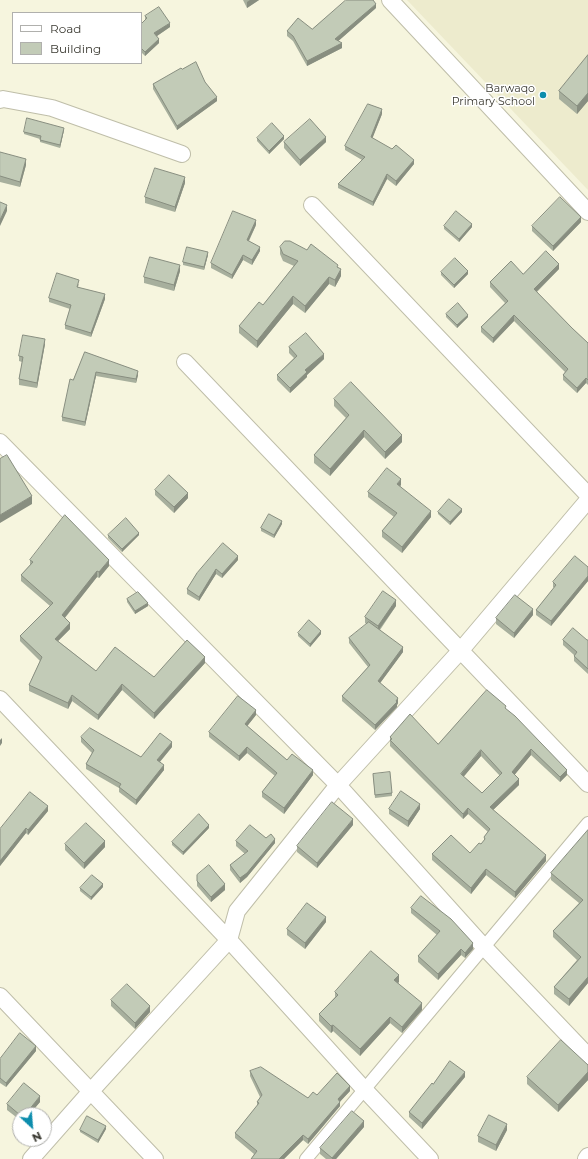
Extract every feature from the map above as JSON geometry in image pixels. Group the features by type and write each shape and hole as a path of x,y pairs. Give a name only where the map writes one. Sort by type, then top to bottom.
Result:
{"street":[{"path":"390,0 588,212"},
{"path":"0,100 3,99 52,108 182,154"},
{"path":"312,206 588,495"},
{"path":"185,362 588,784"},
{"path":"0,442 338,786 484,947 588,1056"},
{"path":"31,1159 229,940 237,911 338,786 461,650 588,500"},
{"path":"0,699 229,940 364,1089 430,1159"},
{"path":"306,1159 588,823"},
{"path":"0,996 155,1159"}],"shaded area":[{"name":"Barwaqo Primary School","path":"407,0 588,0 588,190"}],"building":[{"path":"346,0 373,0 376,4 335,39 342,43 307,61 293,36 287,31 298,18 312,29"},
{"path":"159,7 170,23 154,33 159,39 145,52 142,49 142,23 147,18 145,16"},
{"path":"588,55 588,93 577,106 559,91"},
{"path":"196,62 205,82 217,97 177,126 153,84 181,68 182,69"},
{"path":"368,104 382,109 371,137 392,149 396,145 414,160 396,181 387,174 373,202 338,184 365,157 345,146"},
{"path":"27,118 64,128 60,145 40,140 41,136 24,132"},
{"path":"310,119 326,137 300,160 284,142"},
{"path":"272,123 284,136 269,151 257,138"},
{"path":"0,152 26,159 20,182 0,176"},
{"path":"155,168 185,177 175,207 145,197"},
{"path":"560,197 581,217 553,246 532,226"},
{"path":"0,202 7,205 0,220"},
{"path":"233,211 256,220 247,240 260,247 252,260 243,255 232,275 211,263"},
{"path":"456,211 472,224 459,239 444,226"},
{"path":"285,241 290,241 307,250 311,244 341,269 335,280 329,277 305,306 293,296 257,341 239,326 259,302 263,305 298,261 283,254 280,247"},
{"path":"187,247 208,252 204,267 183,262"},
{"path":"546,251 559,264 534,289 588,343 588,380 586,378 577,388 563,375 568,369 514,315 493,338 481,327 508,301 490,282 511,261 523,274"},
{"path":"150,257 180,265 174,285 144,277"},
{"path":"455,258 468,271 454,285 441,272"},
{"path":"57,273 79,280 77,287 105,294 91,333 65,325 71,305 49,298"},
{"path":"458,303 468,315 457,325 446,314"},
{"path":"306,333 324,354 305,370 307,372 290,388 277,375 297,356 289,347"},
{"path":"23,335 45,339 37,383 19,379 23,357 19,356"},
{"path":"85,352 138,371 136,379 96,372 85,422 62,417 70,379 73,380"},
{"path":"351,382 402,435 385,452 364,430 330,469 314,455 349,415 334,399"},
{"path":"7,455 32,496 0,515 0,459"},
{"path":"387,468 401,479 397,484 431,511 402,547 382,531 397,513 368,492"},
{"path":"169,475 188,493 174,507 155,490"},
{"path":"449,499 462,509 450,522 438,512"},
{"path":"269,514 282,521 274,535 261,528"},
{"path":"65,515 109,560 99,572 97,571 62,615 70,623 55,639 96,671 115,647 154,677 187,640 205,657 154,713 122,684 98,715 72,695 68,703 29,685 42,657 20,636 53,603 21,575 33,562 30,560"},
{"path":"126,518 139,533 122,549 108,535"},
{"path":"223,543 238,556 222,574 216,569 199,597 187,589 197,573"},
{"path":"575,556 588,567 588,576 551,621 536,610 556,585 553,582"},
{"path":"383,591 396,600 378,626 365,617"},
{"path":"138,592 148,603 135,611 127,599"},
{"path":"515,595 533,609 514,633 496,618"},
{"path":"309,620 321,631 310,644 298,633"},
{"path":"369,622 403,647 378,681 398,698 396,701 397,702 375,725 342,696 370,665 349,638"},
{"path":"573,628 588,640 588,669 574,656 577,652 563,640"},
{"path":"487,690 506,706 505,708 515,716 567,770 560,777 531,749 512,772 519,779 490,807 546,855 515,892 486,869 471,888 432,854 451,835 470,853 479,843 481,844 490,829 468,808 463,814 390,740 392,739 390,737 410,714 438,744","holes":["481,750 502,773 482,793 461,774"]},
{"path":"238,696 256,710 245,724 287,760 292,754 313,770 284,808 262,792 277,773 247,747 239,756 209,732"},
{"path":"90,728 141,757 160,733 172,742 157,760 164,765 136,800 119,787 121,784 86,764 94,750 81,737"},
{"path":"390,772 392,793 375,795 373,774"},
{"path":"401,791 420,804 408,821 389,809"},
{"path":"30,792 48,806 28,830 26,828 0,861 0,829"},
{"path":"332,802 353,819 317,863 297,846"},
{"path":"199,814 209,825 183,852 172,842"},
{"path":"86,823 105,841 84,863 65,844"},
{"path":"250,825 266,838 271,834 275,839 247,873 240,878 230,865 248,851 236,841"},
{"path":"588,830 588,977 569,999 554,987 581,957 553,931 583,900 551,873"},
{"path":"209,865 225,884 211,897 197,881 197,875"},
{"path":"92,875 103,884 91,897 80,888"},
{"path":"421,896 451,919 473,943 465,953 461,949 438,974 418,956 440,931 411,908"},
{"path":"307,903 326,917 305,943 287,929"},
{"path":"371,951 399,975 394,980 422,1003 402,1027 390,1017 360,1049 333,1025 331,1026 319,1014 338,995 335,992"},
{"path":"127,984 150,1006 135,1023 111,1000"},
{"path":"20,1033 36,1046 6,1083 0,1078 0,1059"},
{"path":"561,1040 588,1065 588,1072 558,1105 527,1077"},
{"path":"450,1061 465,1072 422,1123 409,1112"},
{"path":"261,1067 308,1098 313,1092 317,1095 337,1073 350,1086 338,1099 340,1102 308,1139 303,1135 279,1159 251,1159 257,1151 235,1133 259,1103 257,1102 262,1095 250,1071"},
{"path":"24,1083 40,1096 31,1107 12,1107 12,1108 7,1104"},
{"path":"352,1111 364,1121 332,1158 320,1148"},
{"path":"489,1115 507,1124 496,1145 478,1136"},
{"path":"87,1116 106,1126 98,1140 80,1130"}],"place":[{"name":"Barwaqo Primary School","path":"543,95"}]}
